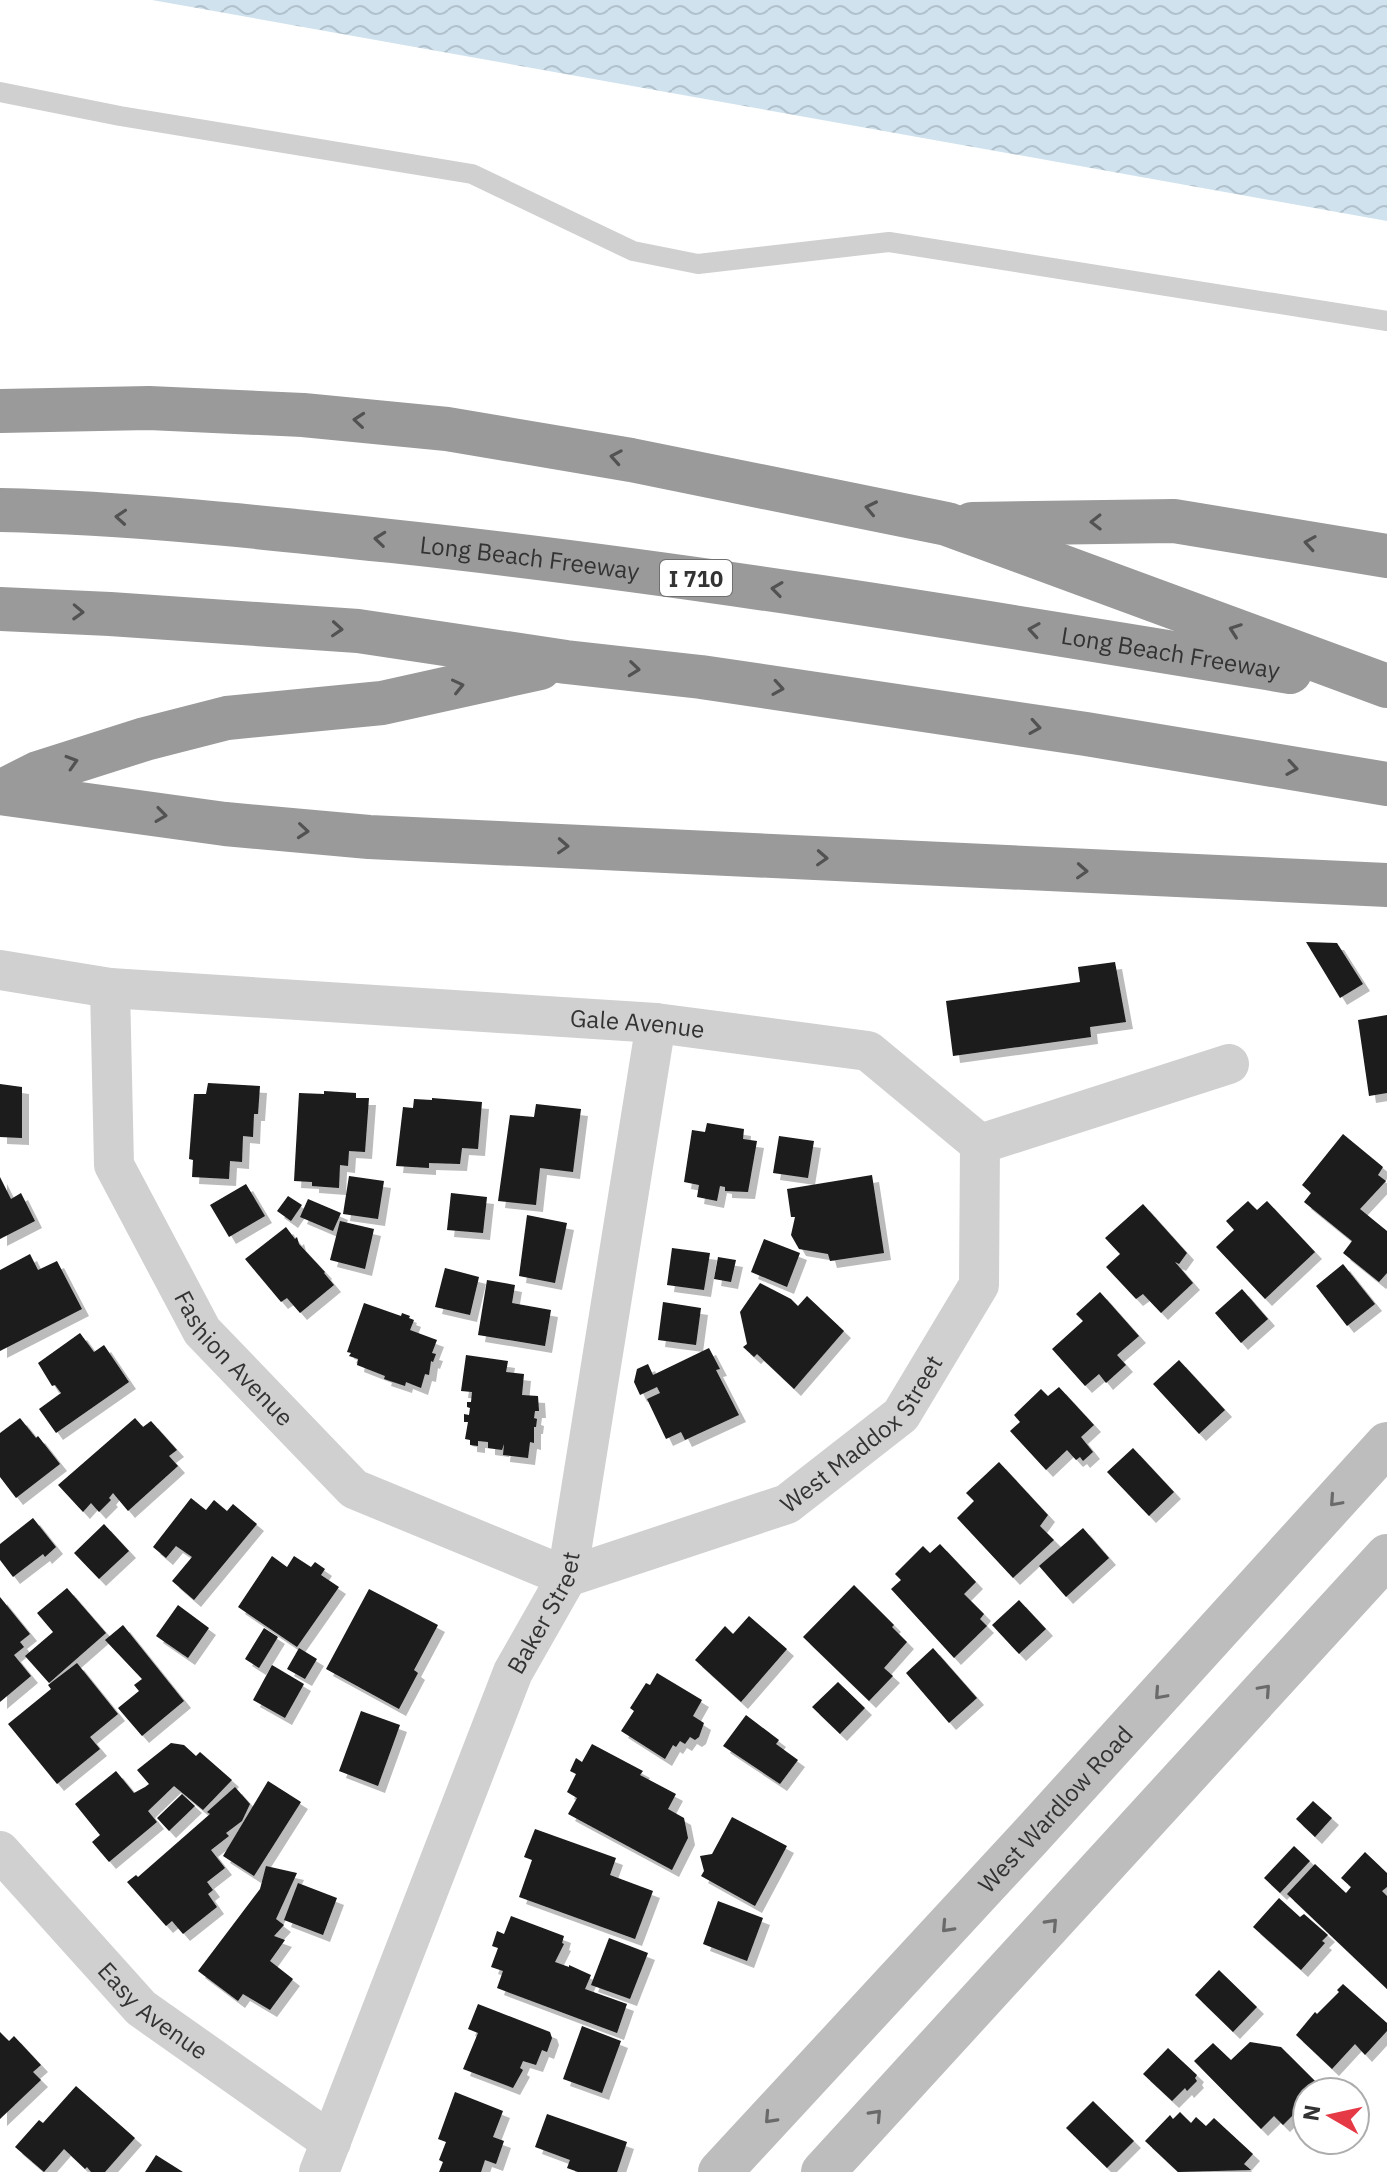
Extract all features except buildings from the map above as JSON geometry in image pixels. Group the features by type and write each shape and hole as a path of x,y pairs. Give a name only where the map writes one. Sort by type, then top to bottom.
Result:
{"highway":[{"path":"0,384 149,408"},
{"path":"0,411 149,408 303,415 447,429 631,460 947,524 1387,687"},
{"name":"Long Beach Freeway","path":"0,510 274,528 526,555 830,596 1387,687"},
{"path":"947,524 1174,521 1387,556"},
{"path":"0,609 358,631 566,662 717,679 1086,734 1387,784"},
{"path":"0,793 38,773 145,739 227,718 382,703 566,662"},
{"path":"0,793 225,824 383,838 1387,885"}],"main road":[{"name":"West Wardlow Road","path":"720,2172 1387,1444"},
{"path":"823,2172 1387,1556"}],"street":[{"name":"Gale Avenue","path":"0,970 110,988 656,1023 868,1051 980,1144"},
{"name":"Fashion Avenue","path":"110,988 114,1165 202,1331 354,1489 567,1577"},
{"name":"Baker Street","path":"325,2157 513,1672 567,1577 656,1023"},
{"path":"980,1144 1229,1064"},
{"name":"West Maddox Street","path":"567,1577 787,1504 901,1415 979,1285 980,1144"},
{"name":"Easy Avenue","path":"0,1851 141,2008 325,2157"}],"lane":[{"path":"0,92 120,116 472,174 633,251 698,264 889,242 1387,321"}],"water":[{"path":"152,0 1387,0 1387,221"}]}
